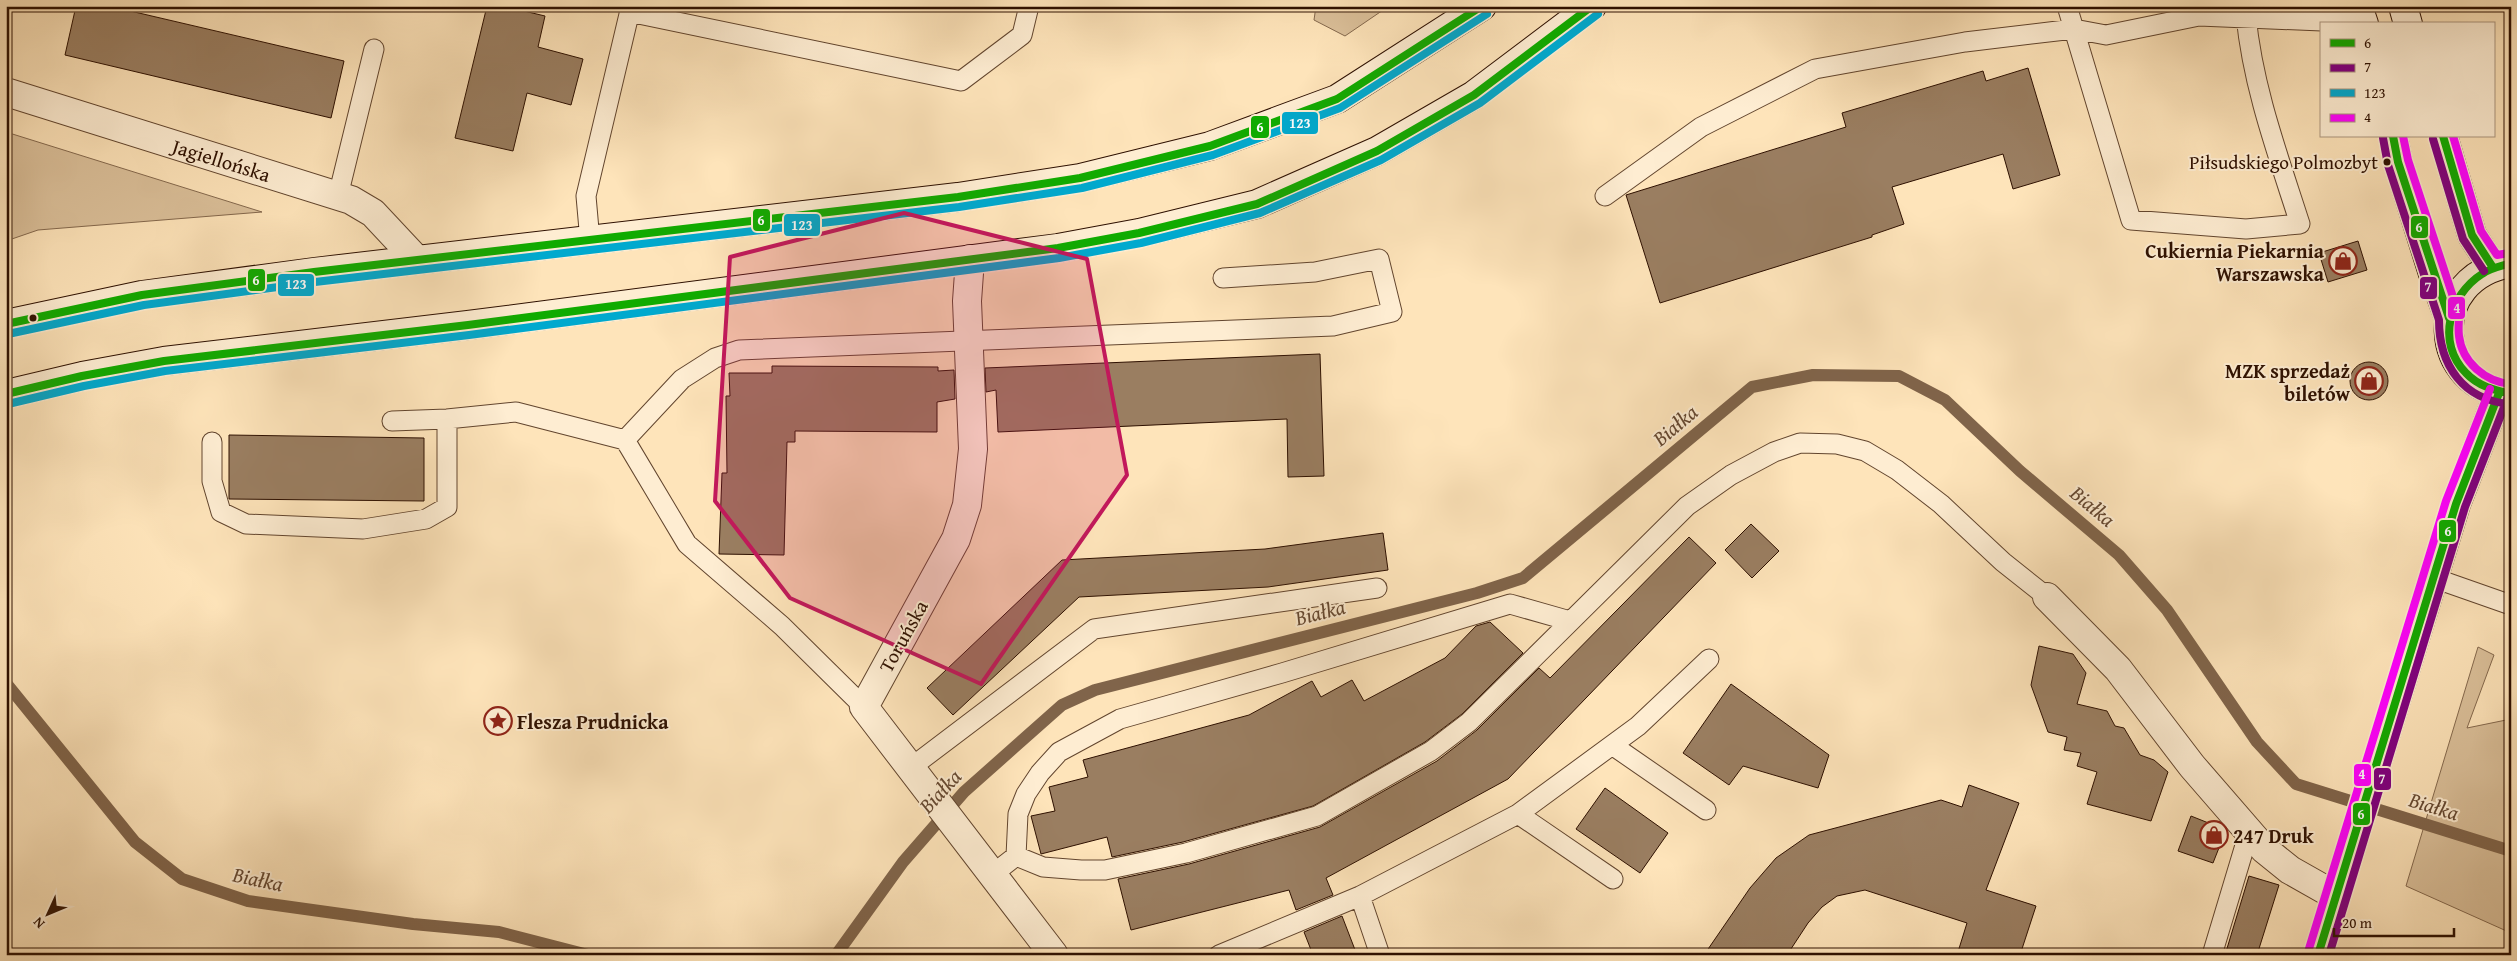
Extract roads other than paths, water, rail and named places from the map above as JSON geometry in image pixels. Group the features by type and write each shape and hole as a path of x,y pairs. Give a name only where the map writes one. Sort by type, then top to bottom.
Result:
{"main road":[{"path":"6,324 142,295 417,260 958,197 1080,178 1210,146 1337,99 1482,6"},
{"path":"6,394 82,376 164,361 468,325 1058,248 1139,233 1257,204 1377,151 1474,95 1592,6"},
{"path":"2403,6 2407,22"},
{"name":"Jagiellońska","path":"6,92 351,200 373,214 417,260"},
{"path":"2393,138 2398,162 2434,277 2449,318"},
{"path":"2318,955 2456,504 2505,393 2481,386 2466,373 2454,356 2449,337 2449,318 2454,301 2464,286 2477,274 2502,264 2472,235 2444,138"},
{"name":"Toruńska","path":"864,707 956,539 967,505 973,449 967,301 970,259"},
{"path":"2047,597 2118,669 2192,766 2264,849 2290,870 2339,884"},
{"path":"864,707 1054,955"}],"lane":[{"path":"590,240 586,196 630,9 961,81 1022,35 1029,6"},
{"path":"2067,6 2131,220 2246,229 2300,224 2256,84 2246,16"},
{"path":"1605,196 1701,127 1816,69 1965,42 2074,29 2106,35 2199,16 2246,16 2322,21 2361,16"},
{"path":"338,196 374,48"},
{"path":"625,440 682,379 715,358 739,350 1333,326 1392,312 1379,258 1316,272 1223,278"},
{"path":"392,421 447,419 516,412 625,440 688,544 782,626 864,707"},
{"path":"212,442 212,481 221,512 246,524 363,529 426,519 447,507 447,419"},
{"path":"1016,856 1043,867 1105,870 1186,853 1317,816 1431,751 1469,722 1687,506 1731,475 1774,452 1800,443 1837,444 1865,451 1897,470 1941,504 2004,562 2047,597"},
{"path":"2434,578 2511,605"},
{"path":"915,776 1094,630 1377,588"},
{"path":"993,874 1016,856 1018,814 1026,794 1040,773 1059,752 1120,719 1282,674 1510,604 1570,621"},
{"path":"1218,955 1360,896 1518,814 1638,726 1709,658"},
{"path":"1612,745 1706,810"},
{"path":"1518,814 1613,879"},
{"path":"2212,955 2249,832"},
{"path":"1360,896 1380,955"}],"waterway":[{"name":"Białka","path":"836,955 903,862 964,792 1062,705 1095,690 1477,593 1523,578 1752,387 1813,375 1899,376 1945,400 2020,471 2119,555 2167,610 2257,742 2296,784 2511,851"},
{"name":"Białka","path":"6,683 135,842 182,879 248,901 413,924 499,932 588,955"}],"place":[{"name":"Piłsudskiego Polmozbyt","path":"2387,162"},
{"name":"Cukiernia Piekarnia Warszawska","path":"2343,261"},
{"name":"MZK sprzedaż biletów","path":"2369,381"},
{"name":"Flesza Prudnicka","path":"498,721"},
{"name":"247 Druk","path":"2214,835"}]}
